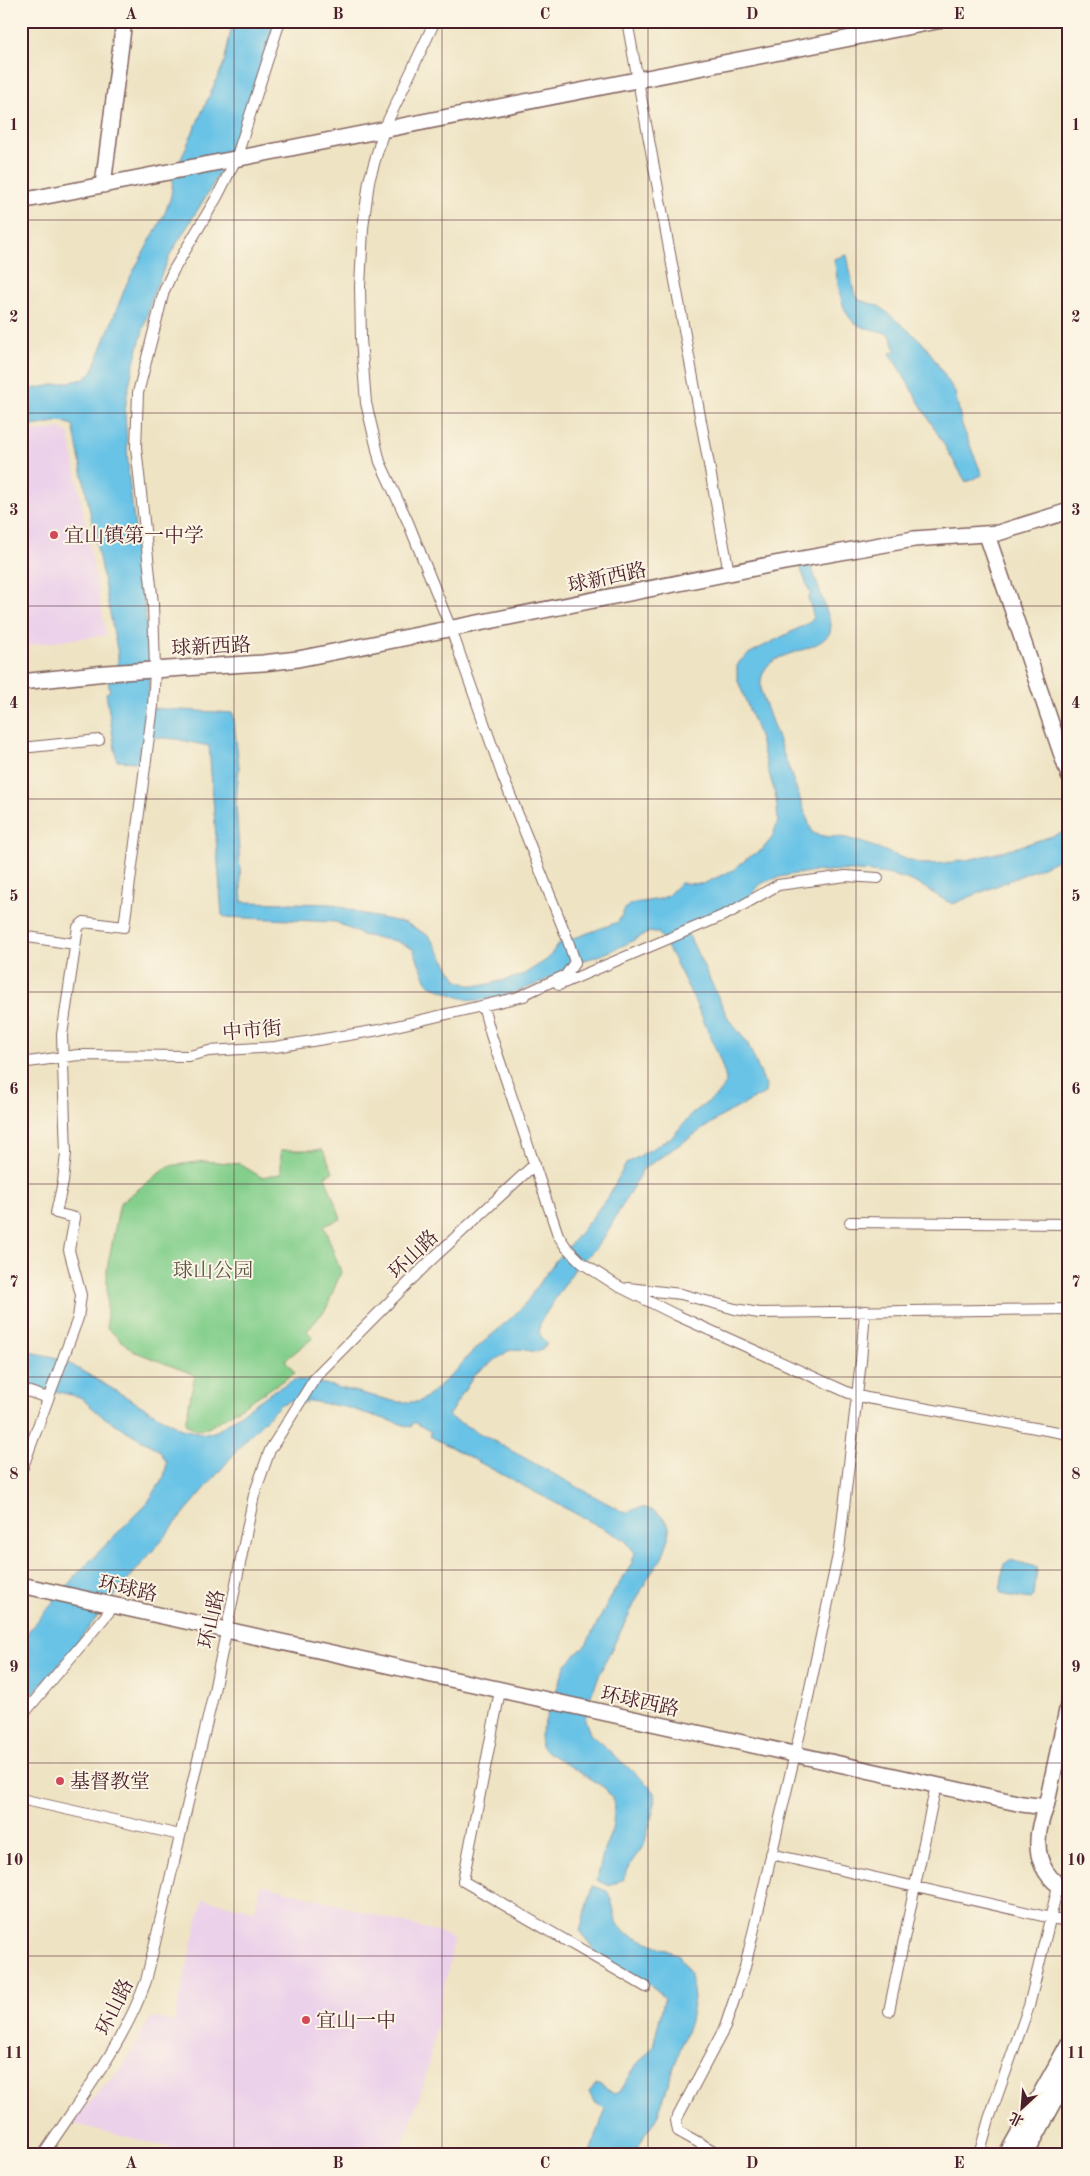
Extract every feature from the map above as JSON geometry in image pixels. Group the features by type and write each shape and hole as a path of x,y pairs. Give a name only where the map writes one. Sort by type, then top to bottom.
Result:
{"main road":[{"path":"1007,2155 1069,2044"},
{"path":"1024,2155 1069,2074"}],"street":[{"path":"103,185 124,21"},
{"path":"21,1472 78,1318 81,1295 69,1250 75,1218 56,1214 63,1182 66,1153 63,1056 64,1018 75,944 78,927 84,922 124,927 153,706 153,604 136,447 138,393 160,302 168,280 217,197 280,21"},
{"path":"436,21 384,130 369,181 361,258 361,338 366,403 380,462 408,522 452,629 503,777 575,962 566,975 518,997"},
{"path":"627,21 729,573"},
{"path":"21,201 938,21"},
{"name":"球新西路","path":"21,682 106,673 298,659 729,573 914,539 987,535 1014,529 1069,511"},
{"path":"987,535 1069,776"},
{"path":"21,748 99,740"},
{"path":"518,997 538,993 729,913 770,888 786,882 846,876 878,878"},
{"path":"21,936 75,944"},
{"name":"中市街","path":"21,1063 63,1056 102,1054 189,1056 209,1051 276,1047 379,1030 518,997"},
{"path":"483,1006 491,1036 558,1235 566,1247 582,1263 622,1288 676,1315 857,1396 1069,1434"},
{"name":"环山路","path":"43,2155 118,2041 140,1998 151,1964 259,1478 270,1450 296,1405 317,1376 431,1260 535,1164"},
{"path":"850,1222 1069,1224"},
{"path":"622,1288 681,1294 750,1312 1069,1309"},
{"path":"721,2155 678,2131 676,2120 718,2040 736,1999 745,1967 839,1550 865,1311"},
{"path":"21,1389 49,1395"},
{"name":"环球路","path":"21,1585 226,1631"},
{"path":"21,1717 112,1606"},
{"name":"环球西路","path":"226,1631 1022,1804 1046,1807"},
{"path":"500,1691 463,1881 646,1987"},
{"path":"979,2155 989,2119 1029,2006 1050,1918 1065,1887 1047,1858 1046,1807 1069,1701"},
{"path":"889,2012 936,1785"},
{"path":"21,1799 180,1836"},
{"path":"771,1854 1069,1922"}],"shaded area":[{"name":"宜山镇第一中学","path":"61,428 69,435 106,635 21,646 21,434"},
{"name":"宜山一中","path":"261,1884 442,1933 454,1941 424,2084 399,2155 199,2155 75,2124 77,2115 122,2068 151,2017 174,2022 203,1899 255,1911"}],"green space":[{"name":"球山公园","path":"281,1150 323,1150 333,1172 325,1176 341,1219 324,1226 341,1272 326,1309 307,1331 313,1338 285,1360 295,1373 208,1428 196,1429 185,1424 195,1375 133,1351 107,1328 107,1269 120,1203 169,1166 204,1161 240,1164 261,1177 281,1174"}],"water":[{"path":"233,21 276,21 250,102 229,152 211,188 171,253 153,294 134,363 125,412 129,479 150,655 148,708 233,713 239,767 236,803 242,902 331,904 370,916 406,923 429,936 458,981 469,985 485,985 521,976 548,959 558,944 618,922 630,904 660,899 667,896 680,883 703,884 733,870 749,857 762,850 772,838 778,821 776,798 758,733 737,678 737,666 750,653 807,624 814,618 808,597 811,595 800,567 811,565 831,624 830,633 810,647 775,660 767,667 762,677 761,692 812,832 819,835 846,838 921,864 978,858 1069,831 1069,852 1054,862 953,904 912,881 891,875 856,871 817,871 764,882 750,896 735,906 718,914 684,925 729,1020 747,1042 766,1086 765,1093 722,1116 643,1169 606,1234 596,1248 576,1267 542,1319 540,1333 547,1344 538,1352 519,1349 508,1351 475,1374 448,1416 625,1513 642,1507 654,1511 663,1517 669,1527 669,1538 662,1558 647,1579 604,1664 590,1698 585,1720 590,1734 647,1784 654,1793 656,1800 644,1845 623,1879 610,1886 597,1880 604,1850 612,1830 615,1806 612,1798 605,1788 547,1752 541,1746 540,1735 566,1664 587,1643 612,1595 631,1565 635,1553 625,1540 430,1436 431,1432 414,1422 411,1427 345,1407 310,1401 303,1403 293,1400 281,1404 250,1435 101,1612 66,1657 21,1707 21,1640 77,1574 148,1502 164,1477 167,1463 160,1451 102,1416 80,1397 21,1383 21,1350 54,1357 70,1364 181,1429 207,1434 217,1431 273,1391 294,1380 308,1380 397,1402 418,1402 428,1396 455,1372 470,1354 525,1304 556,1260 608,1197 626,1164 672,1137 693,1113 719,1094 726,1081 717,1052 696,1005 674,959 658,933 650,932 601,955 570,962 554,976 525,989 481,1000 461,998 428,984 413,949 396,941 362,935 336,922 225,917 222,915 209,746 176,739 147,737 139,762 117,761 106,693 110,691 108,681 118,679 118,654 73,425 61,421 21,428 21,391 85,379 93,370 127,283 165,213 171,196 173,179 224,63"},
{"path":"847,255 854,292 859,300 879,306 921,341 955,392 962,425 982,475 966,482 890,353 896,351 890,335 860,326 848,315 838,287 834,259"},
{"path":"1010,1560 1037,1567 1034,1596 1031,1599 1005,1595 1000,1592 1004,1564"},
{"path":"593,1886 607,1891 612,1901 617,1922 624,1932 679,1955 691,1976 694,1998 690,2021 657,2117 633,2155 589,2155 606,2109 594,2102 589,2092 596,2084 599,2084 614,2094 620,2092 637,2064 653,2047 664,2000 658,1991 649,1984 598,1956 580,1930"}],"place":[{"name":"宜山镇第一中学","path":"54,535"},
{"name":"基督教堂","path":"60,1781"},
{"name":"宜山一中","path":"306,2020"}]}
